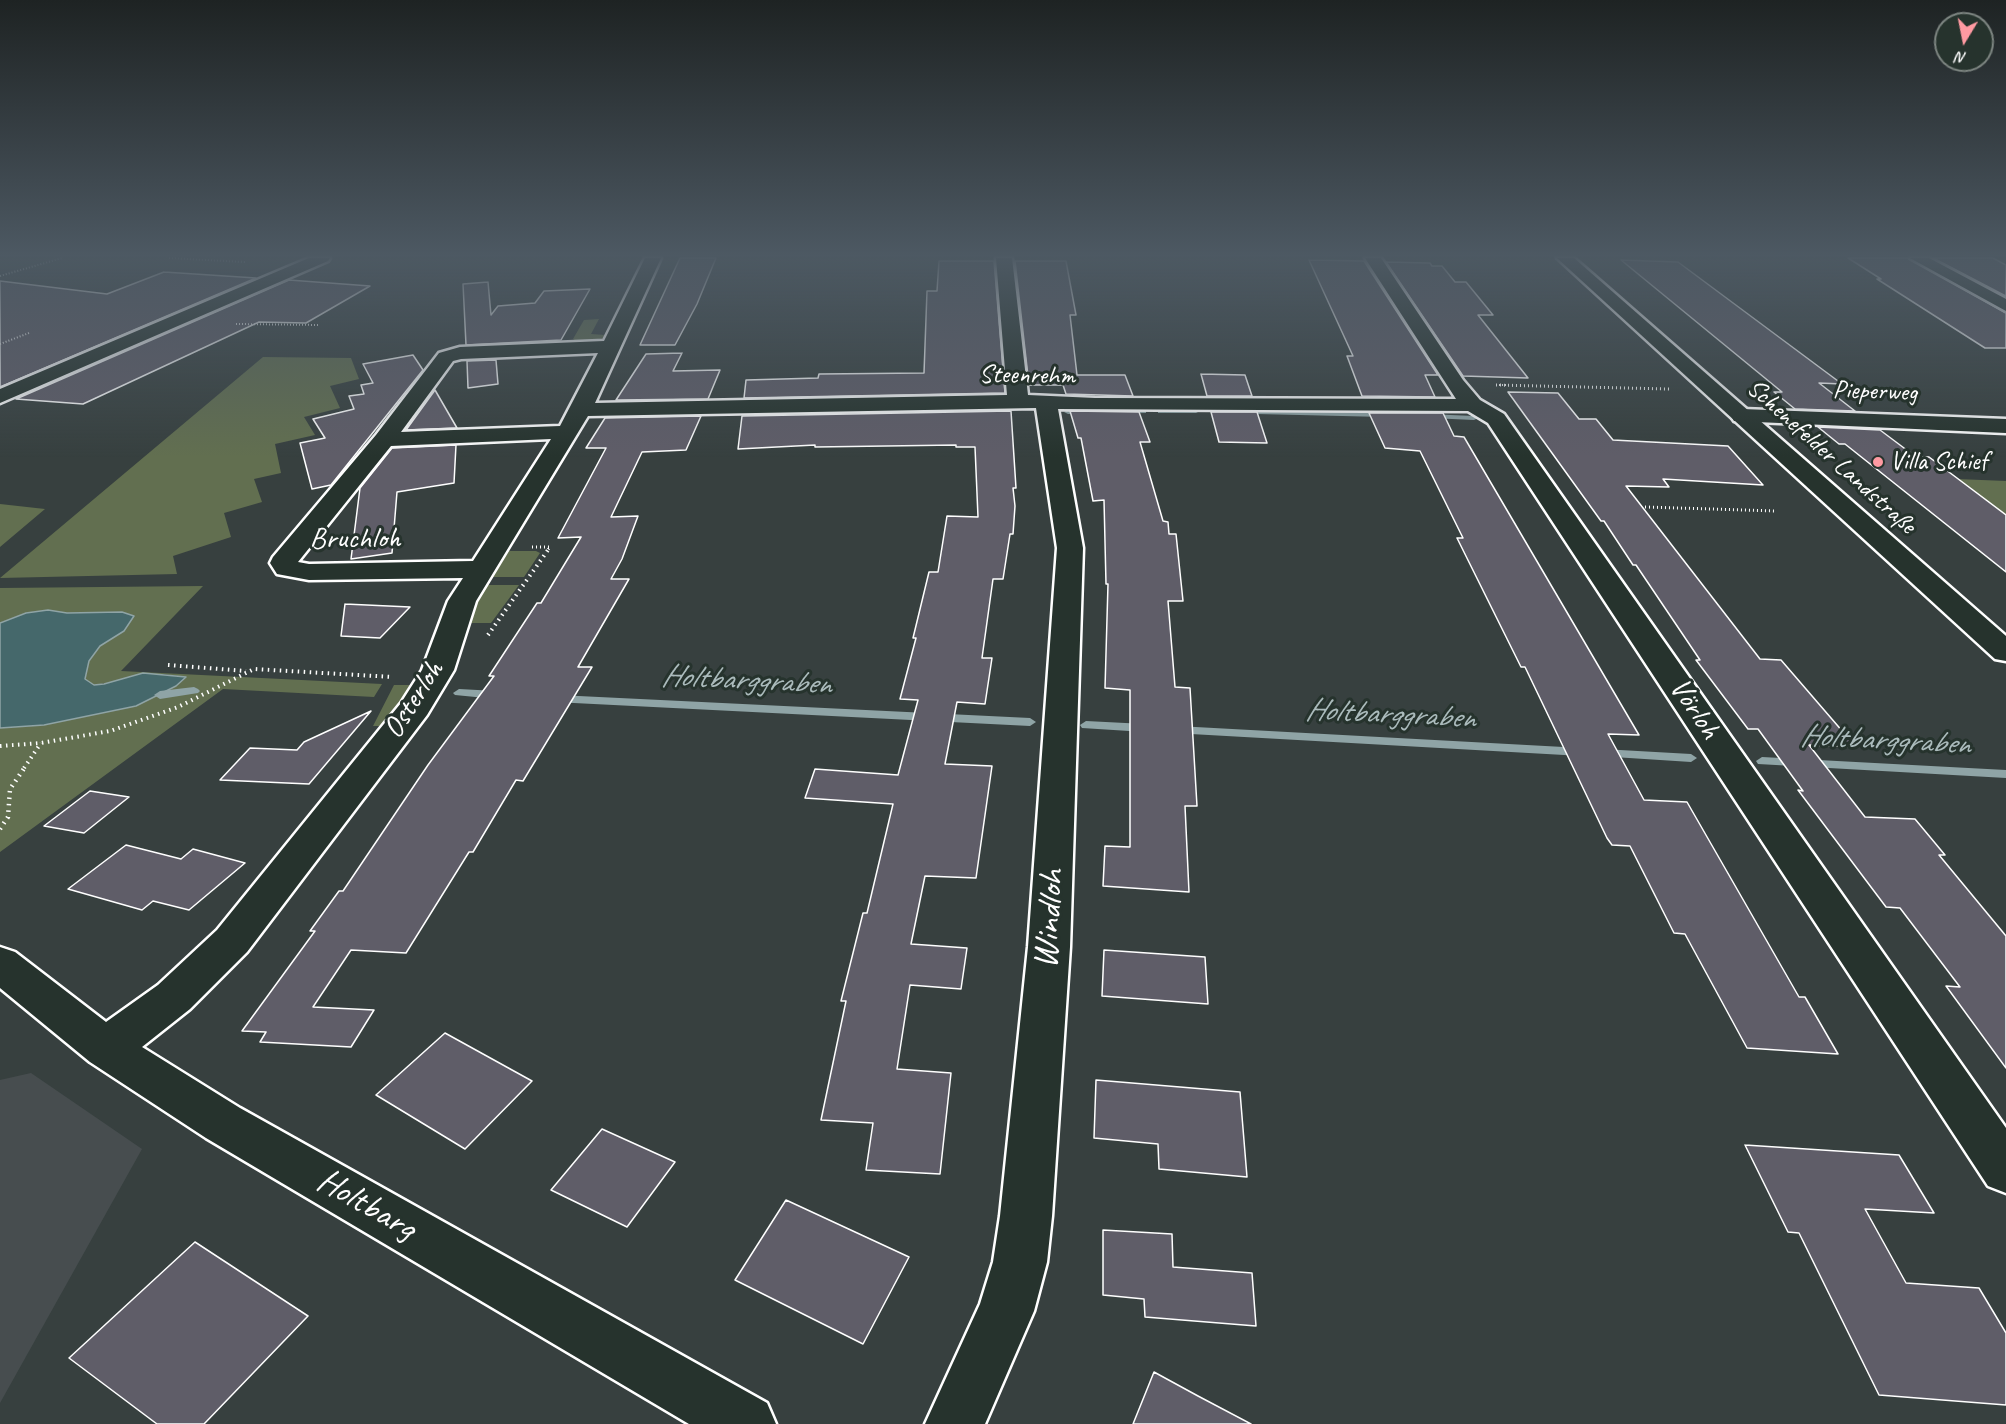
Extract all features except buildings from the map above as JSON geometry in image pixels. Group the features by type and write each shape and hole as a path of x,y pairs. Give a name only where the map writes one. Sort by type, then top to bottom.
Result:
{"street":[{"path":"0,397 169,324"},
{"name":"Osterloh","path":"106,1048 174,997 232,941 415,708 438,670 462,602 573,421 620,324"},
{"path":"1011,324 1018,401"},
{"name":"Vörloh","path":"1416,324 1455,384 1480,395 2006,1170"},
{"name":"Schenefelder Landstraße","path":"1639,324 2006,652"},
{"name":"Bruchloh","path":"481,569 309,572 286,568 284,563 384,440 446,357 460,353 609,347"},
{"name":"Steenrehm","path":"573,421 1018,401 1480,395"},
{"name":"Windloh","path":"955,1424 1006,1311 1020,1262 1027,1204 1049,947 1070,548 1046,402"},
{"name":"Pieperweg","path":"1742,416 2006,426"},
{"path":"384,440 573,421"},
{"name":"Holtbarg","path":"7,981 223,1123 746,1424"}],"path":[{"path":"271,324 320,325"},
{"path":"0,344 29,333"},
{"path":"1480,395 1675,389"},
{"path":"1645,507 1776,511"},
{"path":"168,666 246,671"},
{"path":"0,746 42,743 110,731 178,707 254,669 394,677"},
{"path":"0,829 8,817 10,789 42,743"}],"shaded area":[{"path":"31,1073 142,1149 0,1403 0,1080"}],"green space":[{"path":"581,324 596,324 591,334 605,335 601,341 585,346 573,339"},
{"path":"263,357 351,358 359,379 330,386 340,408 304,417 315,435 275,444 281,473 254,479 262,502 224,513 231,537 173,556 177,574 0,578"},
{"path":"1957,479 2006,481 2006,516"},
{"path":"0,504 45,509 0,547"},
{"path":"509,551 540,553 524,577 492,577"},
{"path":"487,585 519,585 491,623 470,623 477,603"},
{"path":"203,586 121,671 382,684 374,697 223,689 0,852 0,728 44,725 136,706 185,677 163,674 94,685 85,680 89,661 100,646 124,631 133,616 122,612 67,613 48,610 26,613 0,623 0,588"},
{"path":"394,685 414,685 383,726 373,726"}],"water":[{"path":"48,610 67,613 122,612 134,616 124,631 100,646 89,661 85,679 94,685 143,673 186,677 176,686 136,706 44,725 0,728 0,623 26,613"}],"waterway":[{"path":"1068,412 1143,411"},
{"path":"1161,411 1196,411"},
{"path":"1214,411 1385,415"},
{"path":"1430,416 1474,418"},
{"name":"Holtbarggraben","path":"160,695 194,691"},
{"name":"Holtbarggraben","path":"459,693 496,695"},
{"name":"Holtbarggraben","path":"558,699 1030,722"},
{"name":"Holtbarggraben","path":"1086,725 1145,728"},
{"name":"Holtbarggraben","path":"1177,730 1582,752"},
{"name":"Holtbarggraben","path":"1602,753 1691,758"},
{"name":"Holtbarggraben","path":"1762,761 2006,774"}],"place":[{"name":"Villa Schief","path":"1878,462"}]}
